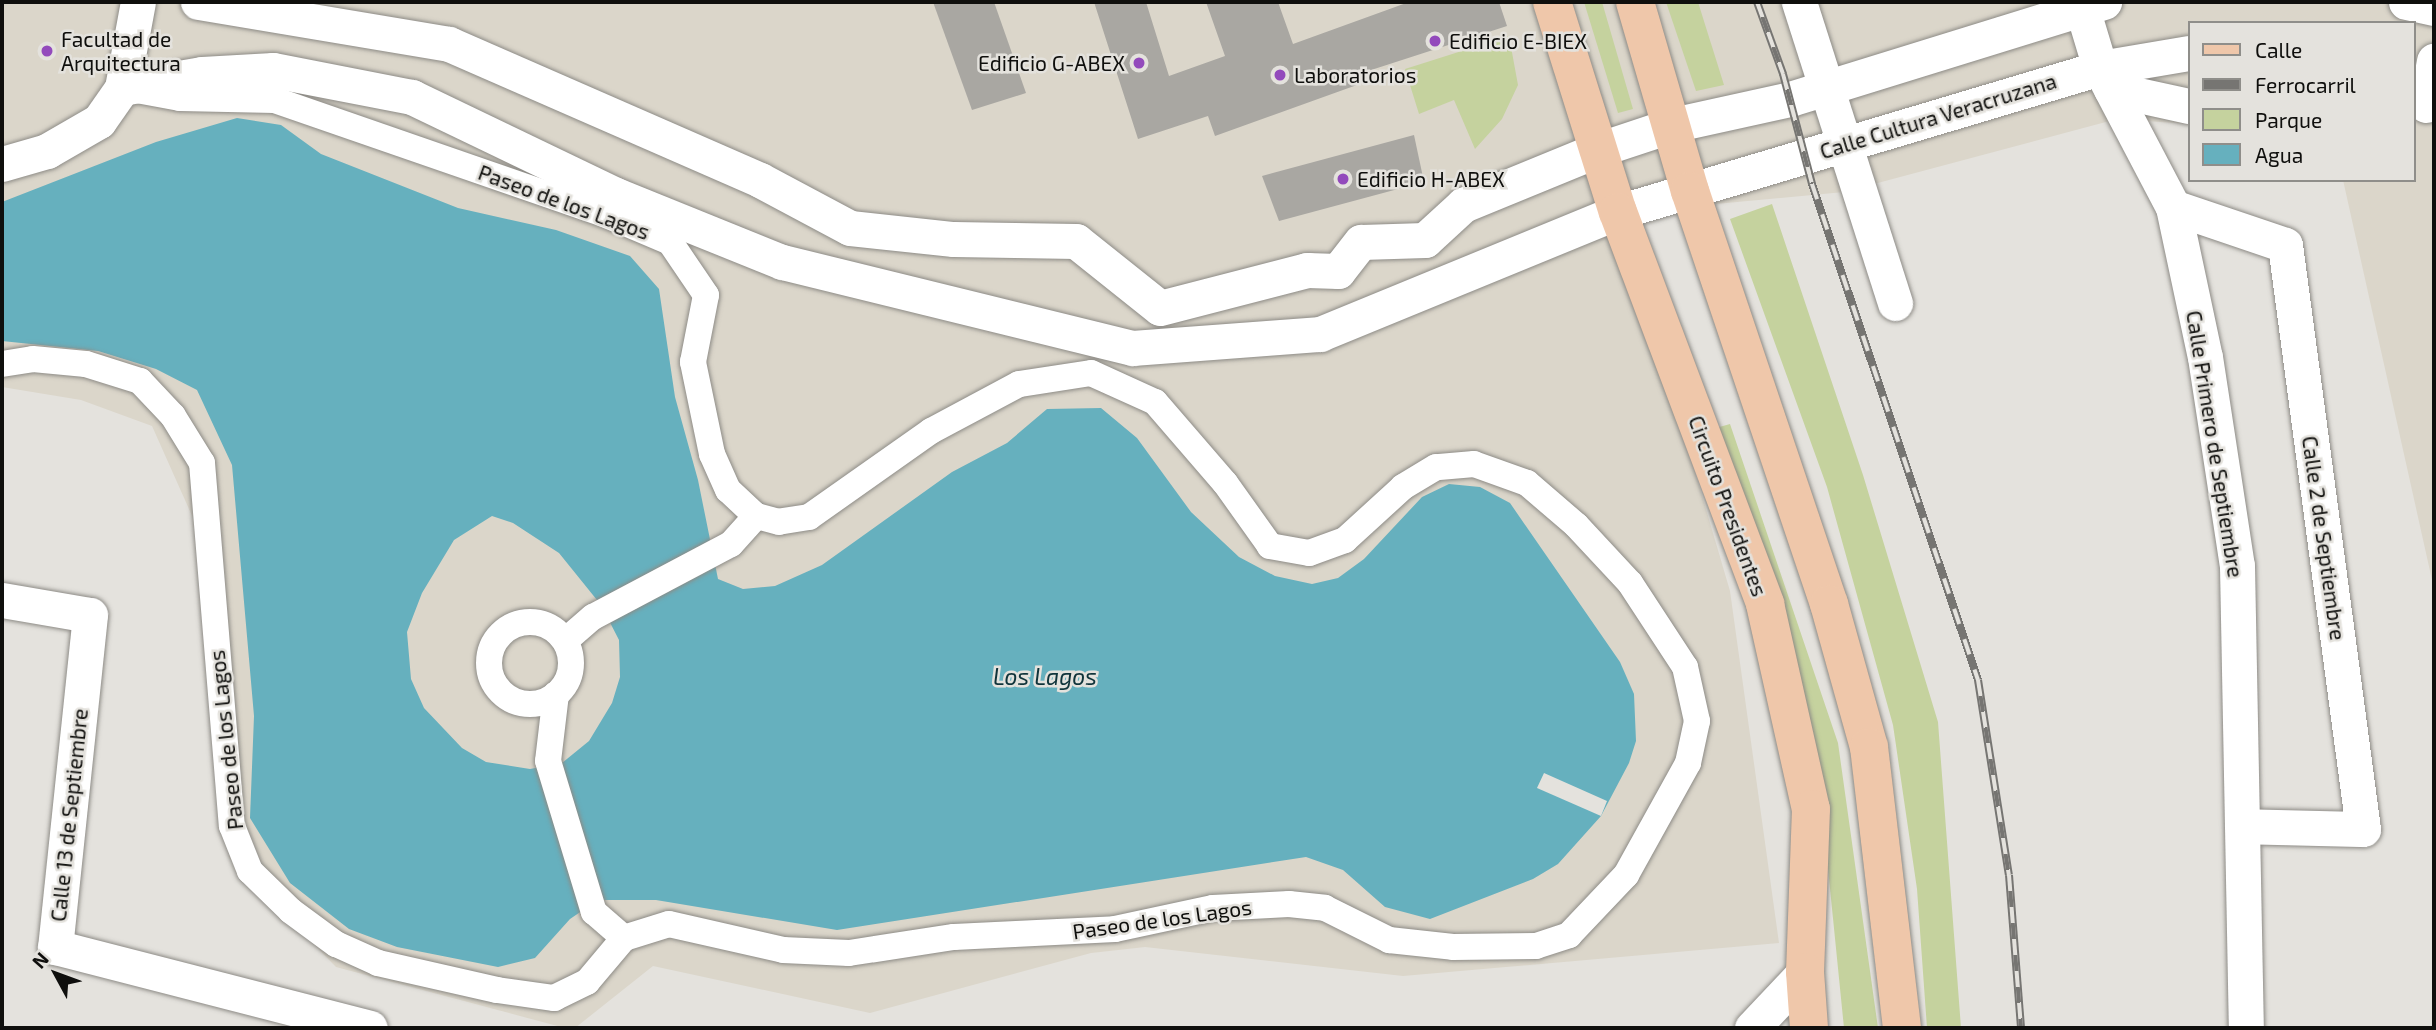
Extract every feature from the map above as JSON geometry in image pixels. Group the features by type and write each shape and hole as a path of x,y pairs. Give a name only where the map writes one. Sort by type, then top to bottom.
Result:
{"main road":[{"name":"Circuito Presidentes","path":"1552,2 1618,212 1765,604 1811,809 1805,972 1809,1028"},
{"path":"1635,2 1690,191 1829,604 1870,747 1902,1028"}],"street":[{"path":"2,164 47,151 99,121 122,88 138,2"},
{"path":"198,2 449,44 760,180 850,228 953,239 1076,241 1160,308 1307,270 1338,271 1360,243 1425,240 1463,205 1597,150 1672,125 1826,88 2093,5"},
{"path":"1800,2 1895,303"},
{"path":"2406,2 2434,8"},
{"name":"Calle Primero de Septiembre","path":"2093,5 2105,78 2173,207 2205,357 2236,566 2244,826 2246,1028"},
{"name":"Calle Cultura Veracruzana","path":"122,88 202,75 273,70 412,97 615,195 782,262 1133,348 1320,334 1618,212 1844,144 2105,78 2188,53"},
{"path":"2425,105 2434,61"},
{"path":"2105,78 2188,106"},
{"name":"Paseo de los Lagos","path":"2,364 33,359 86,364 140,381 173,416 202,463 232,825 250,871 291,911 336,944 378,963 497,990 554,998 587,982 625,938 669,924 783,950 849,953 954,937 1115,929 1213,908 1289,904 1325,908 1389,940 1453,947 1536,946 1569,935 1626,875 1688,763 1697,721 1685,667 1630,583 1576,525 1527,483 1474,464 1436,467 1403,486 1345,540 1309,553 1270,546 1225,483 1154,402 1091,373 1019,384 931,431 809,517 779,522 756,516 728,490 712,454 693,362 706,295 670,242 604,214 275,100 180,98 122,88"},
{"name":"Calle 2 de Septiembre","path":"2173,207 2285,245 2363,829 2244,826"},
{"path":"565,641 600,613 731,544 756,516"},
{"name":"Calle 13 de Septiembre","path":"2,600 90,615 55,947 370,1028"},
{"path":"556,694 530,704 504,694 495,683 490,656 494,643 515,624 543,624 565,641 571,663 556,694 548,761 594,912 625,938"},
{"path":"1752,1028 1805,972"}],"shaded area":[{"path":"2,2 2434,2 2434,589 2343,182 2415,182 2415,21 2188,21 2188,124 2117,119 1844,192 1619,213 1730,591 1779,943 1403,976 1145,947 1091,953 870,1013 653,966 575,1028 565,1028 336,967 229,858 193,518 152,426 81,400 2,387"}],"green space":[{"path":"1584,2 1602,2 1633,109 1618,113"},
{"path":"1666,2 1698,2 1724,85 1696,91"},
{"path":"1509,36 1518,85 1502,119 1475,149 1454,100 1419,114 1405,69"},
{"path":"1772,204 1863,475 1938,722 1961,1028 1927,1028 1917,889 1893,725 1827,487 1730,219"},
{"path":"1730,424 1838,743 1878,1028 1844,1028 1816,749 1716,428"}],"water":[{"name":"Los Lagos","path":"237,118 281,125 321,154 458,208 556,230 630,256 659,289 675,397 698,480 718,579 743,589 775,586 822,565 952,472 1007,443 1047,409 1101,408 1137,438 1191,512 1239,557 1275,576 1312,584 1338,578 1364,559 1422,497 1449,484 1480,487 1510,503 1620,662 1634,694 1636,741 1629,763 1601,816 1558,864 1533,879 1430,919 1385,907 1343,870 1306,857 837,930 656,900 598,900 570,919 535,958 498,967 397,947 349,929 290,883 250,818 254,716 232,465 197,390 156,369 98,351 2,341 2,202 156,142","holes":["492,516 513,523 559,553 601,605 619,640 620,677 612,703 589,741 562,763 530,769 486,762 462,748 424,708 411,679 407,632 422,593 454,540"]}],"pier":[{"path":"1544,773 1607,801 1601,816 1537,788"}],"building":[{"path":"933,2 994,2 1026,93 972,110"},
{"path":"1094,2 1146,2 1169,76 1225,56 1206,2 1278,2 1293,44 1409,2 1499,2 1507,26 1365,72 1368,81 1215,136 1208,116 1138,139"},
{"name":"Edificio H-ABEX","path":"1414,135 1424,182 1279,221 1262,176"}],"railway":[{"path":"1757,2 1783,74 1812,184 1978,680 2009,875 2021,1028"}],"place":[{"name":"Edificio E-BIEX","path":"1435,41"},
{"name":"Facultad de Arquitectura","path":"47,51"},
{"name":"Edificio G-ABEX","path":"1139,63"},
{"name":"Laboratorios","path":"1280,75"},
{"name":"Edificio H-ABEX","path":"1343,179"}]}
